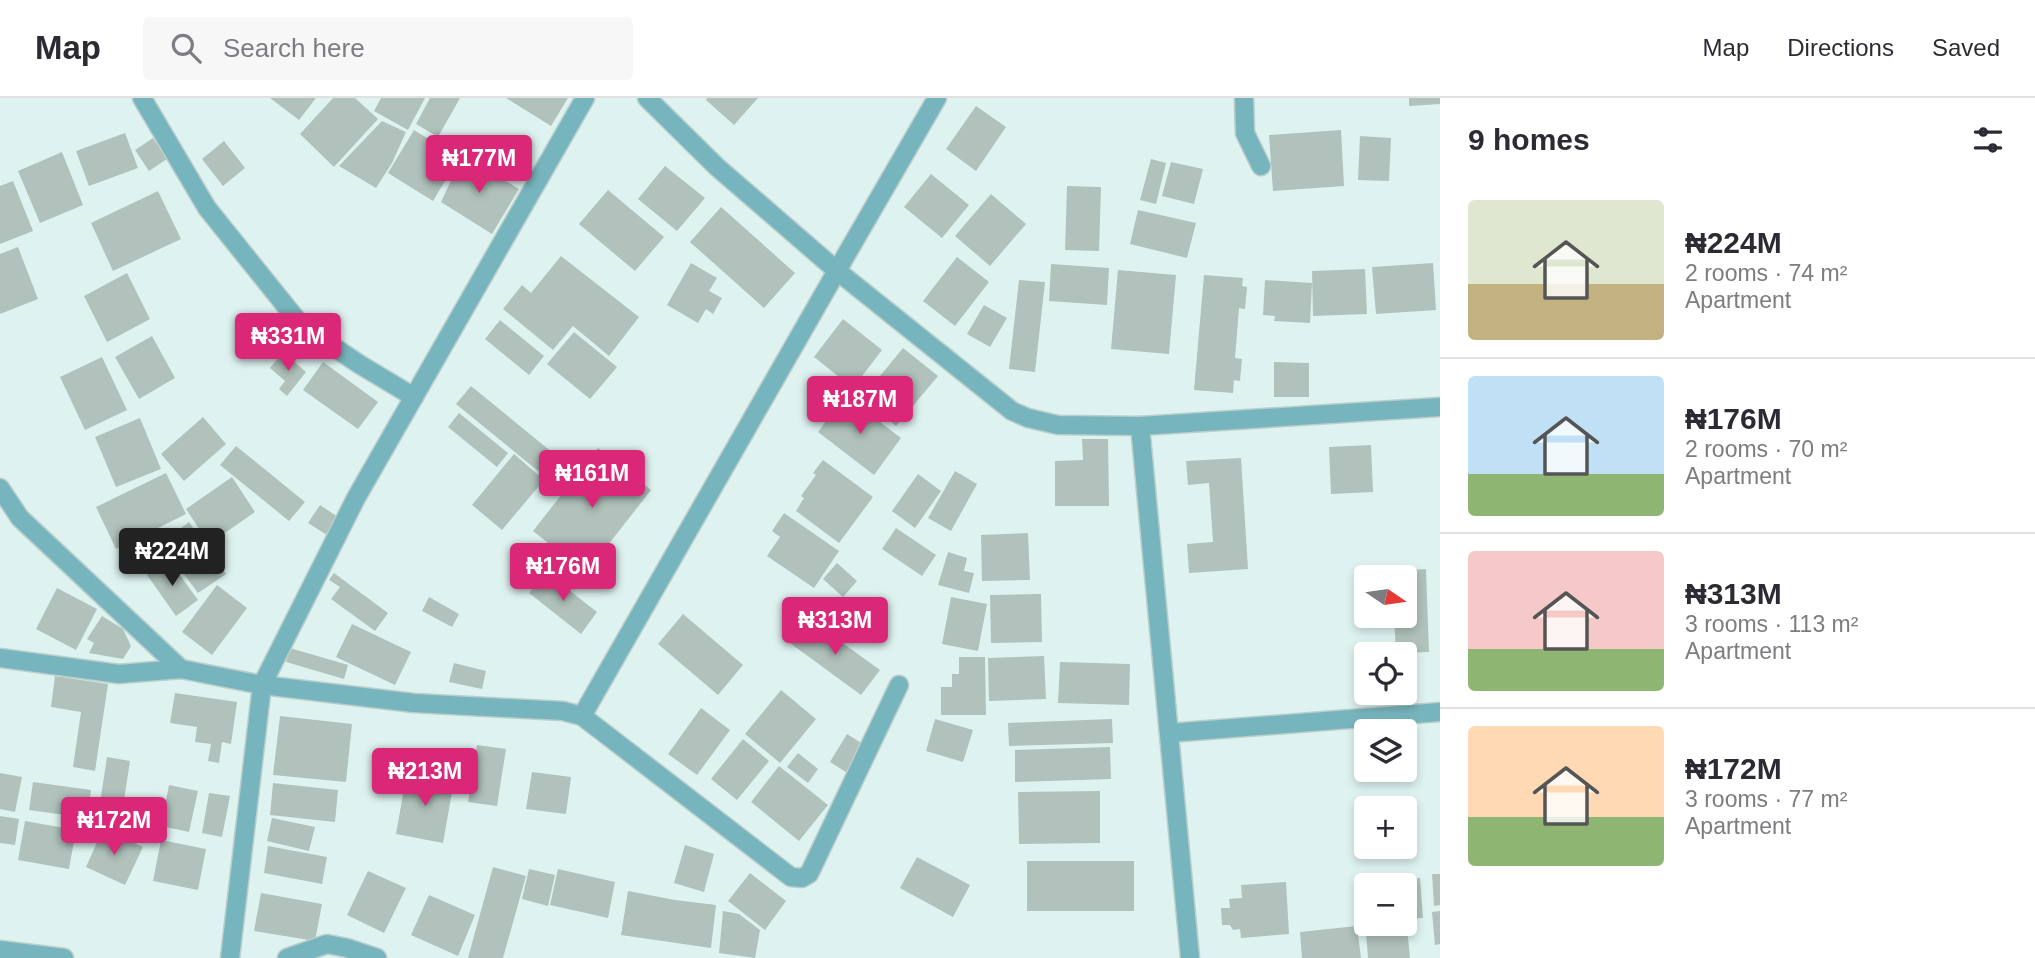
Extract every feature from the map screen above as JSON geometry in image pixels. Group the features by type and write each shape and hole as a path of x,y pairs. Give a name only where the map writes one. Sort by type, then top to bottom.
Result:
{"street":[{"path":"142,98 207,208 301,325 414,397"},
{"path":"230,958 262,685 356,498 585,98"},
{"path":"647,98 717,167 836,270 1012,411 1028,418 1058,425 1140,426 1440,407"},
{"path":"582,716 937,98"},
{"path":"1244,98 1245,133 1261,166"},
{"path":"1140,426 1190,958"},
{"path":"0,488 20,518 181,669"},
{"path":"0,659 119,674 181,669 262,685 414,703 563,711 582,716 791,877 802,878 809,874 899,685"},
{"path":"1169,733 1440,712"},
{"path":"287,958 327,944 377,958"},
{"path":"0,950 64,958"}],"building":[{"path":"270,98 316,98 299,120"},
{"path":"333,98 355,98 378,119 334,167 300,134"},
{"path":"381,98 425,98 408,130 374,111"},
{"path":"430,98 460,98 438,137 416,124"},
{"path":"506,98 568,98 551,126"},
{"path":"758,98 734,125 706,100"},
{"path":"1409,98 1440,98 1440,104 1409,106"},
{"path":"976,106 1006,127 976,171 946,149"},
{"path":"382,121 406,132 392,163 376,188 339,166"},
{"path":"414,130 459,158 433,201 388,173"},
{"path":"1341,130 1344,186 1273,191 1269,135"},
{"path":"125,133 138,168 89,186 76,151"},
{"path":"1360,136 1391,138 1389,181 1358,180"},
{"path":"153,138 167,159 149,171 135,150"},
{"path":"224,141 245,168 223,186 202,159"},
{"path":"62,152 83,205 40,223 18,171"},
{"path":"463,155 519,189 492,234 441,202"},
{"path":"1151,159 1166,163 1156,204 1140,200"},
{"path":"1171,162 1203,169 1194,204 1162,196"},
{"path":"665,166 705,198 677,231 638,199"},
{"path":"931,174 969,205 942,238 904,207"},
{"path":"13,181 33,231 0,244 0,186"},
{"path":"1067,186 1101,187 1099,251 1065,250"},
{"path":"608,190 664,237 635,271 579,224"},
{"path":"158,191 181,239 113,271 91,223"},
{"path":"991,194 1026,224 990,266 955,236"},
{"path":"721,207 795,273 764,308 690,242"},
{"path":"1138,210 1196,223 1187,258 1130,244"},
{"path":"18,247 38,299 0,314 0,254"},
{"path":"561,256 639,317 609,356 573,326 553,350 503,309 522,285 531,293"},
{"path":"957,257 989,282 955,326 923,301"},
{"path":"691,263 717,278 709,291 722,298 713,314 706,309 698,323 667,305"},
{"path":"1433,263 1436,310 1376,314 1372,267"},
{"path":"1051,264 1109,268 1107,305 1049,301"},
{"path":"1365,269 1367,314 1313,316 1312,271"},
{"path":"1118,270 1176,275 1169,354 1111,349"},
{"path":"127,273 150,319 107,342 84,296"},
{"path":"1204,275 1243,278 1242,286 1247,287 1245,309 1239,308 1235,358 1242,359 1240,381 1234,380 1233,393 1194,390"},
{"path":"1019,280 1045,282 1035,372 1009,369"},
{"path":"1265,280 1312,283 1310,323 1274,321 1275,316 1263,315"},
{"path":"984,305 1007,318 990,347 967,334"},
{"path":"843,319 882,350 853,388 814,357"},
{"path":"500,320 544,356 529,375 485,339"},
{"path":"574,332 617,367 590,399 547,364"},
{"path":"152,336 175,378 139,399 115,357"},
{"path":"903,348 938,376 896,426 862,398"},
{"path":"283,352 306,372 287,396 279,389 285,381 270,368"},
{"path":"102,357 127,410 85,430 60,377"},
{"path":"323,362 378,402 358,429 303,390"},
{"path":"1274,362 1309,363 1309,397 1274,397"},
{"path":"471,386 553,453 538,471 456,404"},
{"path":"850,399 901,438 874,475 818,432 832,413 837,417"},
{"path":"459,413 508,453 497,467 448,427"},
{"path":"203,417 226,444 184,481 161,454"},
{"path":"140,418 161,469 116,487 95,437"},
{"path":"1082,439 1108,439 1109,506 1055,506 1055,461 1083,460"},
{"path":"1371,445 1373,492 1331,494 1329,447"},
{"path":"236,446 305,502 289,521 220,465"},
{"path":"598,448 651,490 586,573 533,531"},
{"path":"514,454 544,480 502,530 472,505"},
{"path":"1241,458 1248,569 1189,573 1187,544 1213,542 1209,483 1188,485 1186,461"},
{"path":"823,460 873,497 839,543 796,511 804,498 801,496 816,475 813,473"},
{"path":"955,471 977,484 951,531 928,518"},
{"path":"166,473 186,514 116,549 96,507"},
{"path":"918,474 941,491 915,528 892,511"},
{"path":"232,477 255,512 209,544 186,509"},
{"path":"320,505 341,519 330,537 308,523"},
{"path":"784,513 839,551 814,588 767,556 780,537 772,531"},
{"path":"189,522 226,574 198,593 161,543"},
{"path":"896,528 936,555 922,576 882,549"},
{"path":"1028,533 1030,580 982,581 981,535"},
{"path":"948,552 967,558 964,571 974,573 969,593 938,585"},
{"path":"168,559 198,600 176,616 147,575"},
{"path":"837,563 857,581 843,597 823,579"},
{"path":"1418,569 1426,569 1429,652 1417,652 1417,642 1395,642 1395,628 1418,628"},
{"path":"546,572 597,612 581,634 529,593"},
{"path":"334,573 388,613 375,631 331,599 340,587 329,580"},
{"path":"217,585 247,608 212,655 182,632"},
{"path":"57,588 97,609 76,650 36,629"},
{"path":"1041,594 1042,642 991,643 990,595"},
{"path":"429,597 459,614 452,627 422,611"},
{"path":"951,597 987,604 978,651 942,644"},
{"path":"683,614 743,665 718,695 658,644"},
{"path":"102,616 123,629 131,646 123,659 89,653 94,643 87,639"},
{"path":"808,618 880,670 861,695 790,643"},
{"path":"352,624 411,652 395,685 336,657"},
{"path":"290,648 348,665 344,679 286,662"},
{"path":"1044,656 1046,699 989,701 988,658"},
{"path":"959,657 985,657 986,715 941,715 941,687 952,687 952,674 959,674"},
{"path":"1060,662 1130,664 1129,705 1058,703"},
{"path":"454,663 486,671 482,689 449,682"},
{"path":"55,676 108,684 95,771 73,767 81,712 51,707"},
{"path":"781,690 816,719 780,763 745,734"},
{"path":"175,693 237,702 231,744 222,742 219,763 208,761 211,744 195,742 197,727 170,723"},
{"path":"701,708 730,730 697,775 668,754"},
{"path":"280,716 352,724 346,782 273,775"},
{"path":"935,719 973,730 963,762 926,751"},
{"path":"1112,719 1113,743 1009,746 1008,723"},
{"path":"847,734 866,746 849,774 830,762"},
{"path":"743,739 769,761 737,800 711,779"},
{"path":"477,745 506,749 497,806 468,802"},
{"path":"1110,747 1111,779 1015,782 1015,750"},
{"path":"798,753 818,769 808,783 787,767"},
{"path":"107,757 130,761 121,820 98,816"},
{"path":"779,766 828,805 799,841 751,802"},
{"path":"407,772 454,781 443,843 396,834"},
{"path":"532,772 571,777 566,814 526,809"},
{"path":"0,773 22,777 15,812 0,809"},
{"path":"33,782 91,790 87,818 29,810"},
{"path":"273,783 338,790 335,822 270,815"},
{"path":"169,785 198,791 189,832 161,826"},
{"path":"1100,791 1100,843 1019,844 1018,792"},
{"path":"209,793 230,796 222,837 202,833"},
{"path":"128,798 149,802 147,810 160,812 156,830 124,824"},
{"path":"0,816 19,819 15,845 0,843"},
{"path":"272,818 315,827 309,851 267,841"},
{"path":"25,821 76,830 69,869 18,860"},
{"path":"103,829 143,847 125,885 86,867"},
{"path":"161,840 206,849 198,890 153,881"},
{"path":"685,845 714,854 704,892 674,883"},
{"path":"268,846 327,857 322,884 264,873"},
{"path":"917,857 970,885 953,917 900,888"},
{"path":"1027,861 1134,861 1134,911 1027,911"},
{"path":"493,867 526,876 503,958 468,958"},
{"path":"529,869 555,875 548,906 522,899"},
{"path":"558,869 615,882 608,918 550,905"},
{"path":"368,871 406,888 384,933 347,915"},
{"path":"750,873 786,901 765,930 728,901"},
{"path":"1432,874 1440,874 1440,905 1434,906"},
{"path":"1417,878 1420,878 1423,918 1417,918"},
{"path":"1286,882 1289,934 1241,938 1240,929 1233,930 1230,925 1222,925 1221,908 1230,908 1229,899 1242,898 1241,885"},
{"path":"628,891 716,905 711,948 621,935"},
{"path":"261,893 322,904 315,941 254,931"},
{"path":"429,895 475,915 458,956 411,935"},
{"path":"723,911 739,914 760,930 755,958 719,953"},
{"path":"1440,911 1440,944 1435,945 1432,912"},
{"path":"1354,926 1361,958 1302,958 1300,932"},
{"path":"1366,936 1408,936 1410,958 1368,958"}]}
